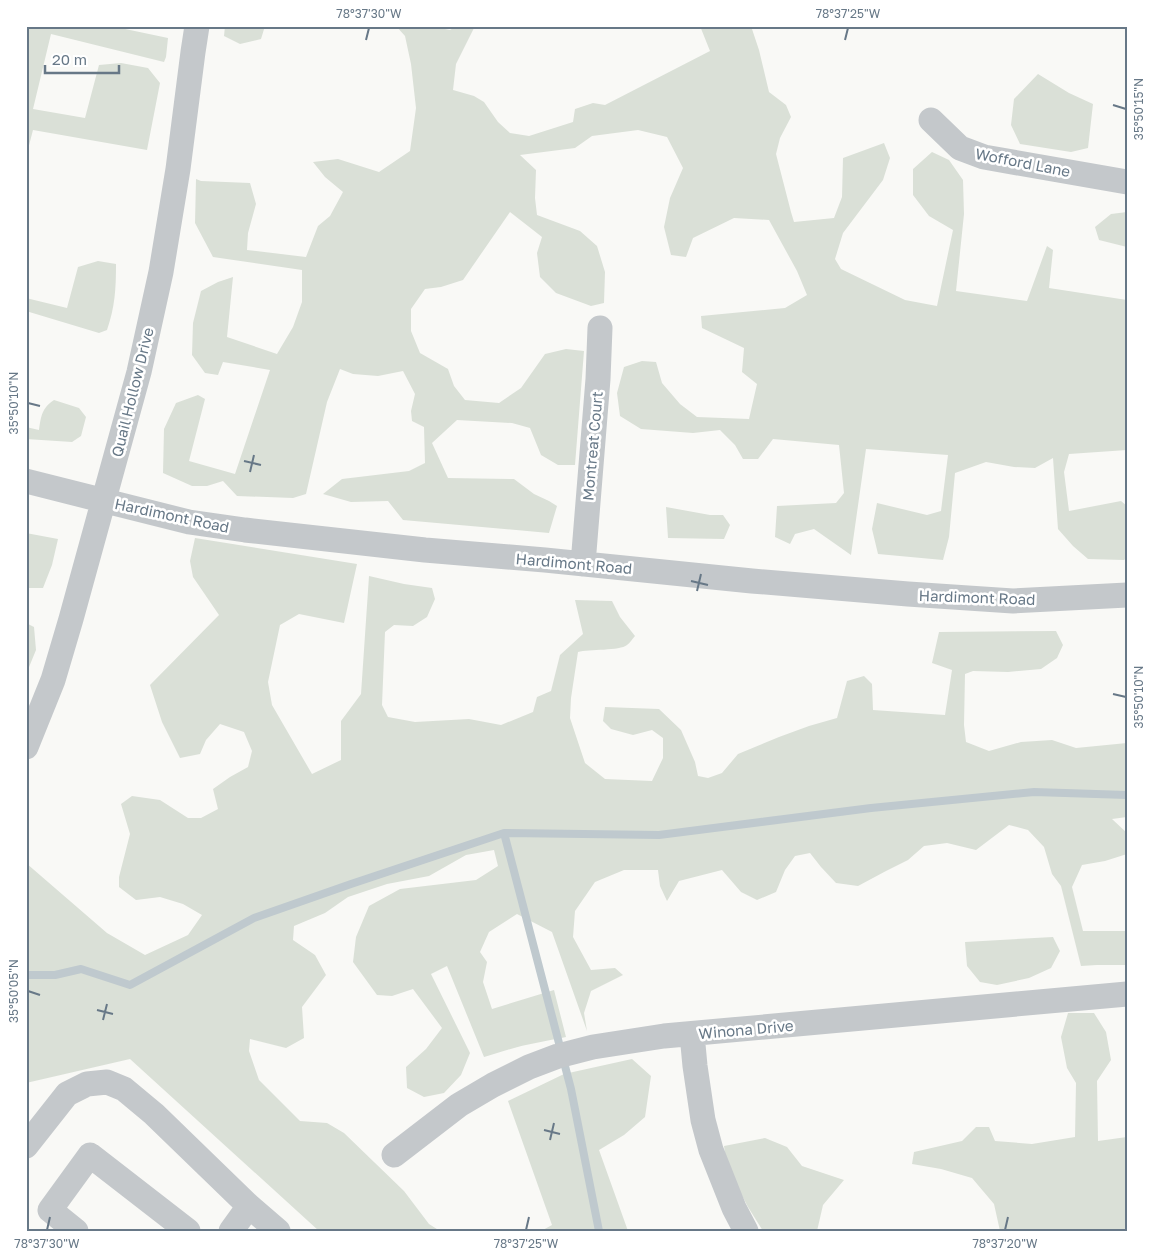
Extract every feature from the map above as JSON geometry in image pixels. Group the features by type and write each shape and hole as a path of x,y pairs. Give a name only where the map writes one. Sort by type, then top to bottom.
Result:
{"street":[{"name":"Quail Hollow Drive","path":"26,748 53,680 139,372 161,272 198,26"},
{"name":"Wofford Lane","path":"931,120 960,148 984,157 1127,182"},
{"name":"Montreat Court","path":"583,564 598,379 600,328"},
{"name":"Hardimont Road","path":"26,481 189,522 426,550 856,590 1014,601 1127,595"},
{"name":"Winona Drive","path":"394,1155 459,1105 492,1085 529,1067 558,1056 593,1048 658,1037 1127,994"},
{"path":"692,1034 703,1120 711,1150 734,1208 746,1231"},
{"path":"26,1146 67,1094 87,1084 107,1082 124,1089 154,1114 249,1206 278,1231"},
{"path":"76,1231 50,1210 90,1156 188,1231"},
{"path":"231,1231 249,1206"}],"shaded area":[{"path":"26,26 111,26 168,38 164,62 51,34 33,109 85,118 99,65 121,63 148,68 160,83 147,150 33,130 26,157"},
{"path":"225,26 265,26 261,39 240,44 224,36"},
{"path":"396,26 430,26 450,30 457,26 475,26 456,64 453,90 474,96 484,102 498,122 510,133 529,136 573,122 575,109 593,103 605,105 710,51 700,26 751,26 769,92 786,105 791,117 780,138 776,154 794,222 834,218 842,197 843,158 884,143 890,158 883,180 843,233 835,259 841,269 905,300 937,306 953,230 929,216 913,195 913,169 932,152 949,160 963,180 964,214 956,291 1027,301 1047,246 1053,250 1049,288 1127,300 1127,450 1069,454 1064,472 1069,511 1121,501 1127,506 1127,558 1124,560 1088,559 1058,529 1053,458 1035,468 1014,467 986,462 955,473 949,537 943,560 878,554 872,529 877,503 927,515 941,511 948,455 866,449 851,555 814,529 795,534 790,544 775,537 777,506 836,503 844,493 839,445 773,439 758,459 743,459 735,445 720,430 693,433 641,429 620,416 617,393 624,367 642,361 656,362 662,383 680,404 697,417 749,419 757,384 742,372 744,348 702,328 701,316 785,308 807,295 797,271 769,220 734,218 693,238 686,257 671,255 664,227 670,198 683,168 667,137 638,130 592,136 575,148 520,155 536,170 535,198 537,215 580,231 597,246 605,272 604,303 591,306 556,293 540,277 537,253 542,237 510,212 463,280 441,287 425,289 411,309 411,331 420,353 448,369 454,386 465,400 499,403 521,388 545,354 566,349 584,351 575,465 558,465 541,455 530,428 512,423 457,420 432,443 448,478 514,479 534,494 557,506 549,533 403,520 388,501 351,502 323,494 342,479 409,471 425,463 424,427 412,421 411,411 415,394 403,371 378,376 353,374 340,369 327,402 306,494 293,498 237,496 223,481 207,486 192,486 163,473 164,429 176,403 198,395 205,399 189,461 235,474 270,370 223,362 218,375 205,373 192,355 193,323 201,291 233,277 227,337 277,354 293,327 302,302 302,270 213,257 195,223 196,179 201,181 250,183 256,204 248,233 247,250 306,257 318,226 330,216 343,192 325,177 313,162 338,159 379,172 410,151 416,108 411,64 405,36"},
{"path":"1038,74 1069,93 1093,104 1088,148 1071,152 1020,144 1011,125 1014,99"},
{"path":"1127,212 1127,247 1099,240 1095,227 1111,214"},
{"path":"98,261 116,264 115,298 107,330 99,333 26,311 26,298 67,308 78,267"},
{"path":"54,400 79,408 86,417 81,436 72,442 26,439 26,427 39,430 43,413"},
{"path":"666,507 710,515 723,515 730,525 724,539 668,538"},
{"path":"26,533 58,539 52,565 43,588 26,588"},
{"path":"195,538 357,564 344,623 299,614 280,625 268,682 272,705 312,774 341,760 341,721 361,694 369,576 432,588 435,599 427,617 413,626 394,625 385,632 382,705 388,717 415,722 469,719 501,725 533,712 537,697 551,691 560,655 583,634 575,600 612,601 620,617 635,636 623,647 578,652 570,718 585,763 605,779 652,781 663,758 663,738 652,730 633,735 611,729 603,721 605,707 659,709 681,730 695,762 698,776 708,778 722,773 738,754 809,726 837,718 847,681 864,676 872,684 873,710 945,715 952,670 932,663 939,632 1056,631 1063,645 1057,658 1041,669 1008,672 973,671 965,674 964,725 966,742 989,751 1021,742 1052,740 1076,748 1127,743 1127,817 1112,819 1127,833 1127,854 1105,861 1082,865 1072,887 1083,931 1127,931 1127,965 1081,966 1061,886 1052,874 1044,847 1028,830 1009,825 976,850 947,843 924,846 908,860 858,886 836,883 810,853 795,856 785,870 776,892 757,900 741,892 722,870 679,881 667,901 660,886 658,870 624,870 595,882 575,911 573,937 591,970 615,968 623,975 591,991 584,1013 587,1031 552,932 517,914 489,932 480,952 487,962 483,982 492,1009 554,990 566,1037 522,1046 484,1057 447,966 431,974 470,1053 461,1075 444,1093 424,1097 407,1088 406,1067 426,1049 442,1028 413,989 392,996 377,995 353,962 356,937 369,906 400,889 476,880 498,866 494,850 466,855 429,876 387,884 348,897 325,913 294,926 293,940 315,955 326,975 302,1007 304,1038 286,1048 250,1039 249,1051 259,1080 300,1121 327,1123 344,1133 404,1191 429,1224 440,1231 319,1231 130,1059 26,1083 26,863 107,933 145,955 188,935 202,915 183,904 160,897 136,900 119,887 119,877 130,834 121,804 132,796 160,800 188,818 201,818 218,809 213,789 248,767 252,751 244,732 220,724 206,740 200,754 180,758 162,722 150,685 219,615 193,577 190,561"},
{"path":"26,623 34,627 36,650 27,672 26,672"},
{"path":"1053,937 1060,951 1051,968 1029,978 997,985 980,982 967,966 965,942"},
{"path":"1068,1013 1094,1013 1106,1032 1111,1060 1097,1081 1098,1141 1127,1137 1127,1231 1000,1231 994,1204 972,1178 941,1169 912,1164 914,1152 962,1141 976,1127 989,1127 995,1141 1032,1144 1075,1137 1076,1083 1067,1068 1061,1037"},
{"path":"632,1059 651,1076 645,1117 624,1135 599,1150 628,1231 541,1231 552,1225 508,1101 564,1074"},
{"path":"765,1138 787,1147 802,1166 844,1180 823,1205 817,1231 763,1231 748,1207 727,1167 724,1146"}],"waterway":[{"path":"26,975 55,975 81,969 130,985 254,918 504,833 659,835 871,808 1034,792 1127,795"},
{"path":"504,833 571,1089 599,1231"}]}
